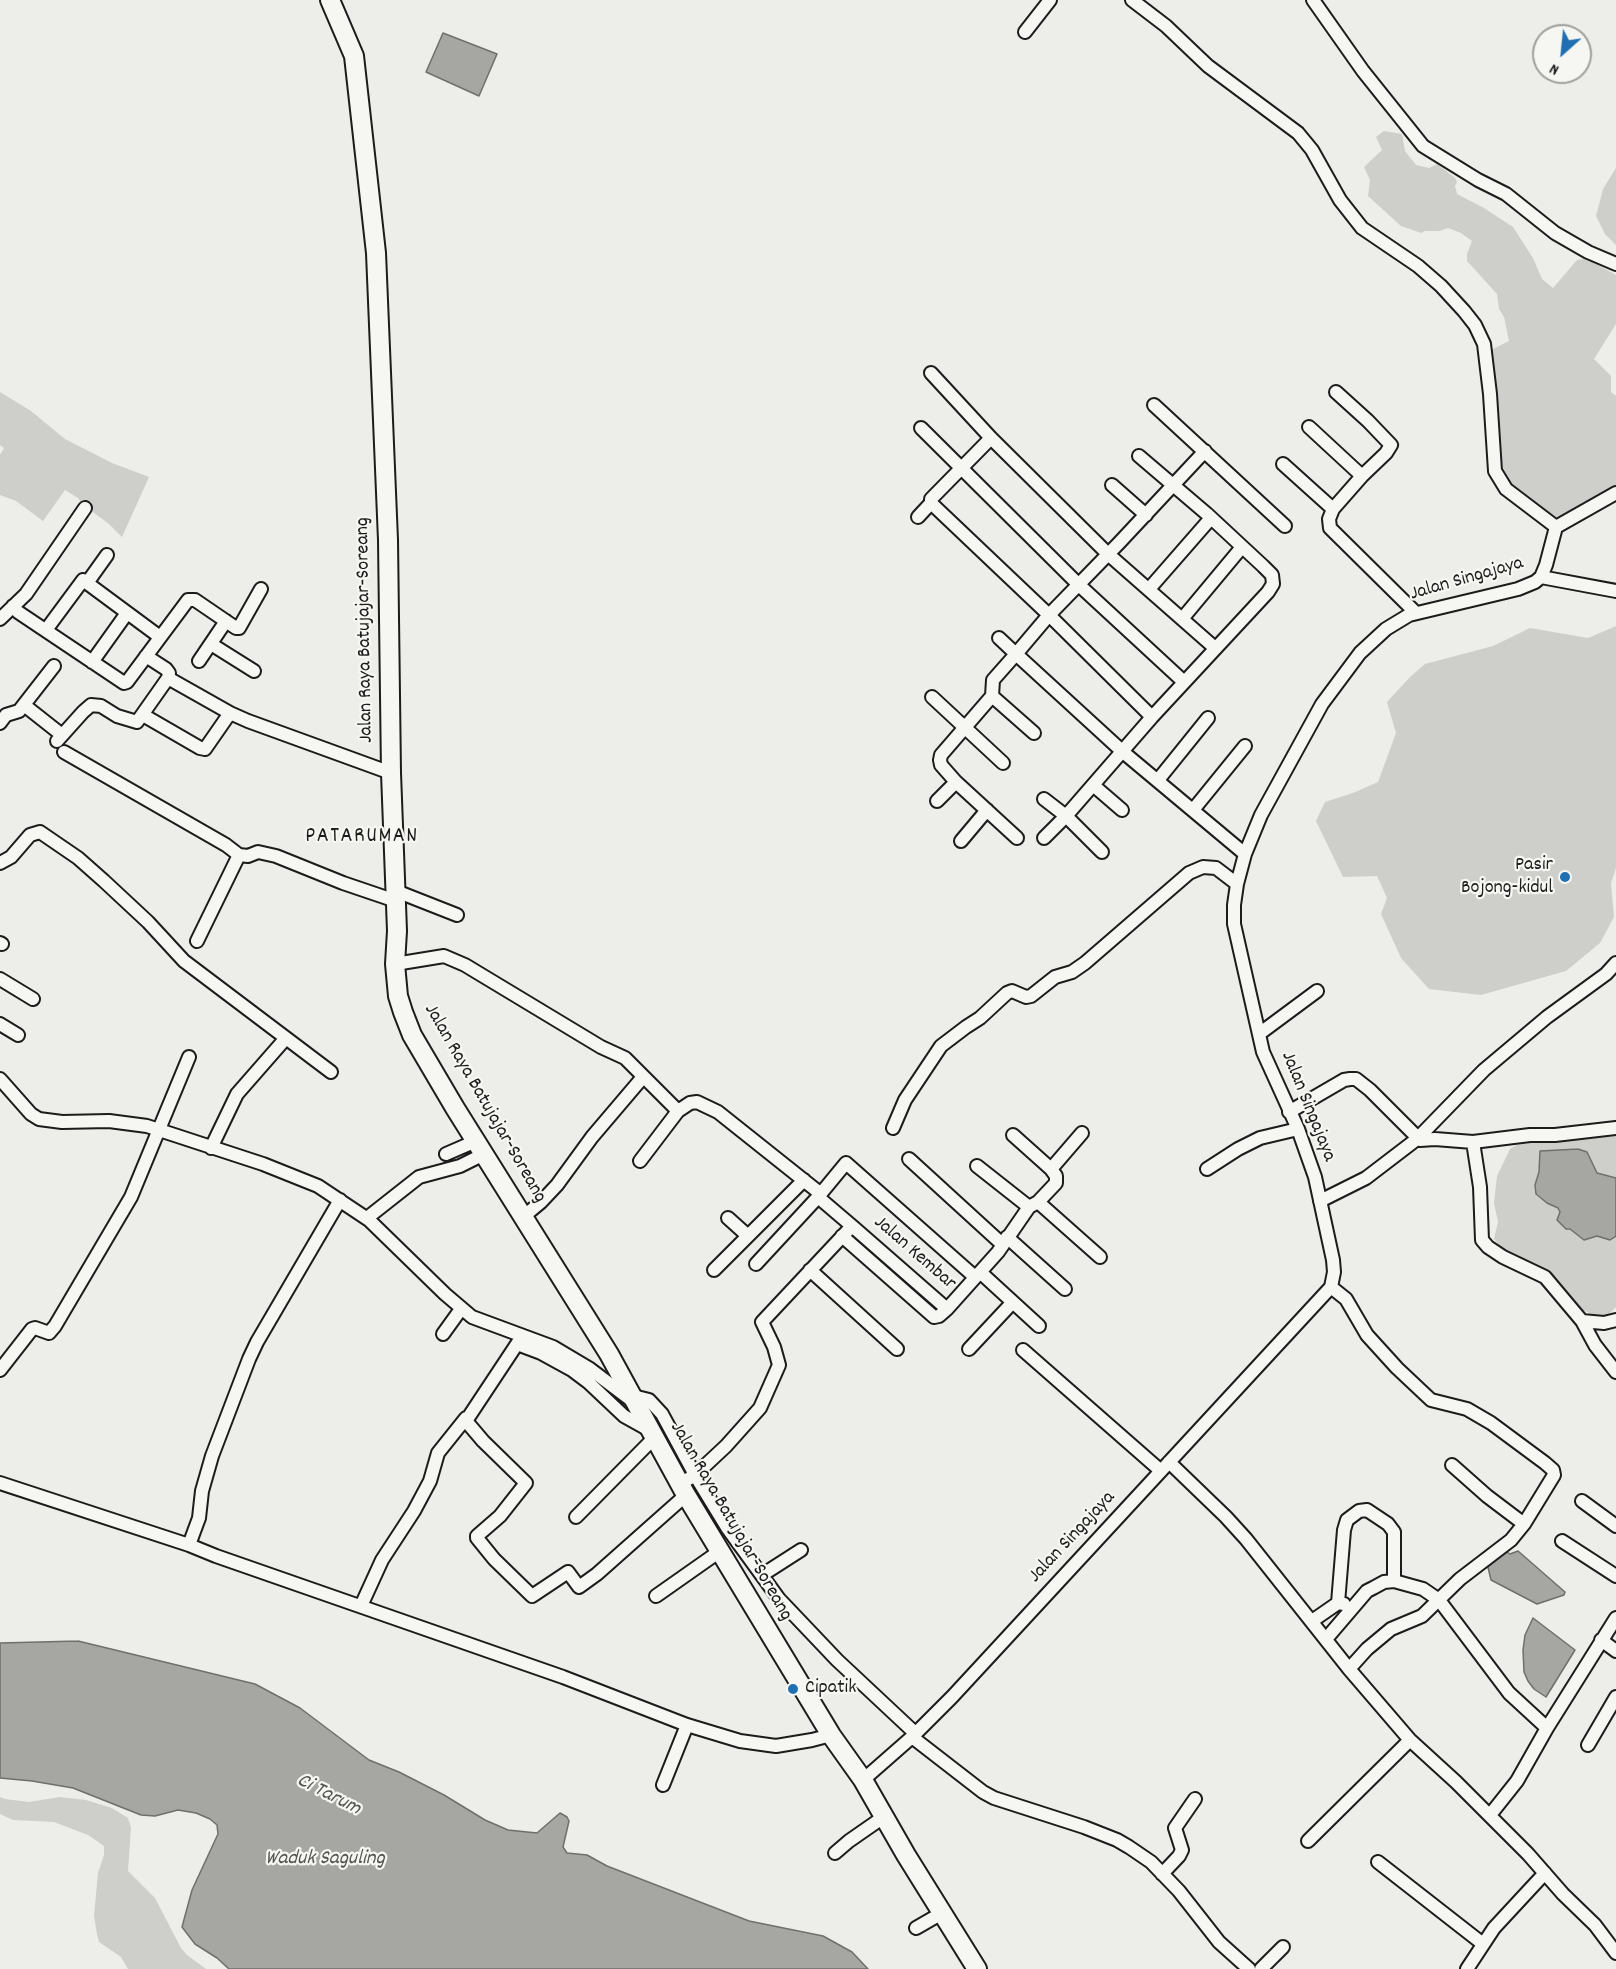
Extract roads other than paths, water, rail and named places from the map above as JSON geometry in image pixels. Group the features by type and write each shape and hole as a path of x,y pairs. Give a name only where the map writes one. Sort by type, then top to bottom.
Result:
{"highway":[{"name":"Jalan Raya Batujajar-Soreang","path":"330,0 354,56 375,241 387,517 391,773 396,896 395,964 399,1001 412,1035 587,1317 651,1432 687,1482 720,1551 831,1735 863,1780 977,1969"}],"street":[{"path":"1025,32 1050,0"},
{"path":"1133,0 1166,26 1208,66 1298,134 1312,150 1340,200 1362,228 1441,286 1469,318 1484,344 1495,471 1506,489 1556,527 1616,493"},
{"path":"1313,0 1376,88 1423,146 1478,180 1506,194 1555,233 1588,252 1616,264"},
{"path":"931,373 991,438 1108,554 1215,648"},
{"path":"1336,392 1391,446 1333,509 1329,519 1330,528 1416,613"},
{"path":"1154,405 1285,526"},
{"path":"1309,427 1362,476"},
{"path":"921,428 1079,585 1184,682"},
{"path":"918,517 960,468 991,438"},
{"path":"1017,838 956,783 941,765 942,755 992,696 993,680 1049,615 1205,452"},
{"path":"1044,838 1274,584 1272,575 1211,518 1139,456"},
{"path":"1283,464 1333,509"},
{"path":"1112,485 1146,515"},
{"path":"931,503 1152,717"},
{"path":"0,619 26,594 85,508"},
{"path":"1149,590 1211,518"},
{"name":"Jalan Singajaya","path":"863,1780 914,1735 976,1672 1331,1287 1334,1272 1333,1260 1309,1158 1263,1052 1234,924 1237,884 1245,854 1261,815 1322,704 1336,682 1360,653 1386,629 1408,615 1518,589 1541,577 1552,548 1556,527"},
{"path":"1182,619 1242,547"},
{"path":"87,583 107,555"},
{"path":"1541,577 1616,591"},
{"path":"46,630 80,581 83,580 160,637"},
{"path":"13,606 18,612 124,683 188,600 195,600 239,628 261,590"},
{"path":"92,662 127,613"},
{"path":"199,661 226,621"},
{"path":"999,638 1123,752 1245,854"},
{"path":"211,644 254,671"},
{"path":"61,743 91,705 101,706 117,716 137,722 168,678 169,673 146,656"},
{"path":"0,723 4,717 17,713 54,666"},
{"path":"168,678 230,713 391,773"},
{"path":"992,696 1034,733"},
{"path":"932,697 1003,763"},
{"path":"24,705 61,743 239,855 248,856 258,852 276,856 343,884 396,896 457,915"},
{"path":"143,715 205,749 230,713"},
{"path":"1158,780 1208,718"},
{"path":"1193,810 1245,746"},
{"path":"938,801 956,783"},
{"path":"1093,785 1122,810"},
{"path":"1044,799 1066,816 1101,852"},
{"path":"961,842 987,810"},
{"path":"0,863 11,857 30,835 40,832 78,858 95,873 148,922 184,960 331,1072"},
{"path":"197,941 239,855"},
{"path":"893,1128 905,1100 941,1046 981,1018 1006,993 1031,996 1055,977 1072,972 1189,873 1203,867 1216,868 1237,884"},
{"path":"395,964 444,956 465,965 601,1047 625,1058 678,1111"},
{"path":"1320,1201 1366,1178 1417,1139 1484,1070 1547,1017 1606,974 1616,963"},
{"path":"0,979 33,999"},
{"path":"1258,1034 1317,991"},
{"path":"0,1024 18,1035"},
{"path":"211,1148 237,1094 286,1038"},
{"path":"0,1370 32,1329 49,1333 55,1326 131,1197 189,1057"},
{"path":"523,1216 557,1185 592,1137 643,1077"},
{"path":"0,1079 31,1114 44,1120 127,1122 160,1130 293,1175 318,1186 367,1218 461,1309 572,1370 603,1394 624,1416 651,1432 576,1517"},
{"path":"1289,1112 1344,1080 1356,1079 1370,1090 1417,1139 1473,1142 1616,1128"},
{"path":"640,1161 678,1111 690,1103 698,1102 708,1106 804,1180 852,1226"},
{"path":"1207,1169 1229,1154 1260,1138 1298,1130"},
{"path":"1013,1135 1051,1168 1082,1133"},
{"path":"1473,1142 1480,1187 1482,1240 1503,1257 1545,1277 1582,1321 1595,1345 1616,1372"},
{"path":"446,1154 480,1147"},
{"path":"367,1218 419,1177 460,1166 480,1147"},
{"path":"909,1159 1065,1289"},
{"path":"756,1264 846,1163 1039,1326"},
{"path":"977,1166 1034,1204 1100,1257"},
{"name":"Jalan Kembar","path":"687,1482 726,1446 760,1408 779,1365 774,1347 762,1322 852,1226 947,1309 998,1252 1034,1204 1056,1184 1056,1176 1051,1168"},
{"path":"714,1270 804,1180"},
{"path":"189,1545 199,1518 202,1491 212,1456 249,1359 340,1200"},
{"path":"728,1218 748,1236"},
{"path":"842,1236 934,1317 947,1309"},
{"path":"810,1270 897,1349"},
{"path":"1331,1287 1346,1299 1367,1335 1431,1400 1467,1409 1553,1470 1554,1475 1524,1524 1510,1540 1460,1579 1422,1616 1391,1629 1367,1649 1349,1669"},
{"path":"969,1349 1012,1303"},
{"path":"443,1334 461,1309"},
{"path":"1582,1321 1604,1323 1616,1320"},
{"path":"361,1606 382,1560 414,1511 430,1481 438,1453 493,1383 519,1340"},
{"path":"519,1340 553,1347 607,1381 637,1404 649,1400 656,1406 687,1482 728,1529 779,1599 837,1660 914,1735 988,1795 1009,1805 1065,1821 1117,1840 1165,1870 1219,1942 1250,1969"},
{"path":"1023,1350 1165,1466 1239,1532 1349,1669 1410,1740 1490,1815 1595,1925 1616,1953"},
{"path":"466,1418 467,1423 483,1441 526,1483 500,1516 477,1536 494,1559 532,1596 568,1572 579,1587 597,1574 687,1482"},
{"path":"1452,1466 1524,1524"},
{"path":"0,1483 189,1545 563,1677 687,1725 740,1741 764,1745 794,1744 831,1735"},
{"path":"1581,1501 1616,1526"},
{"path":"1338,1603 1344,1530 1347,1520 1359,1511 1367,1510 1388,1524 1394,1532 1394,1581"},
{"path":"1562,1541 1616,1576"},
{"path":"762,1575 801,1550"},
{"path":"656,1596 720,1551"},
{"path":"1326,1639 1367,1591 1384,1582 1394,1581 1423,1589 1439,1600 1509,1693 1546,1728"},
{"path":"1312,1621 1338,1603 1343,1603 1351,1611"},
{"path":"1490,1815 1517,1780 1546,1728 1616,1618"},
{"path":"1601,1640 1616,1651"},
{"path":"1587,1745 1616,1697"},
{"path":"663,1785 687,1725"},
{"path":"1308,1841 1410,1740"},
{"path":"1165,1870 1182,1850 1175,1828 1195,1799"},
{"path":"835,1853 885,1816"},
{"path":"1378,1862 1483,1944"},
{"path":"1474,1967 1483,1944 1494,1928 1545,1873"},
{"path":"916,1928 942,1913"},
{"path":"1261,1969 1283,1947"}],"water":[{"path":"443,33 497,54 479,96 426,72"},
{"path":"1578,1149 1587,1152 1597,1173 1616,1178 1616,1236 1610,1240 1597,1236 1584,1240 1570,1229 1566,1229 1557,1220 1560,1212 1558,1208 1536,1194 1535,1185 1539,1172 1540,1151"},
{"path":"1504,1550 1510,1554 1518,1551 1565,1592 1564,1595 1537,1604 1491,1580 1487,1563"},
{"path":"1533,1618 1575,1650 1546,1697 1534,1689 1524,1672 1525,1635"},
{"name":"Waduk Saguling","path":"78,1641 255,1684 300,1708 369,1760 399,1772 444,1795 485,1820 508,1830 537,1833 560,1813 569,1821 563,1847 567,1853 587,1855 607,1866 749,1921 823,1936 852,1952 868,1969 229,1969 195,1944 182,1927 192,1890 218,1834 217,1825 210,1819 196,1813 178,1810 155,1816 141,1815 73,1788 0,1778 0,1643"}],"place":[{"name":"Pasir Bojong-kidul","path":"1565,877"},
{"name":"Cipatik","path":"793,1689"}],"district":[{"name":"PATARUMAN","path":"362,838"}],"water label":[{"name":"Ci Tarum","path":"328,1796"}]}
